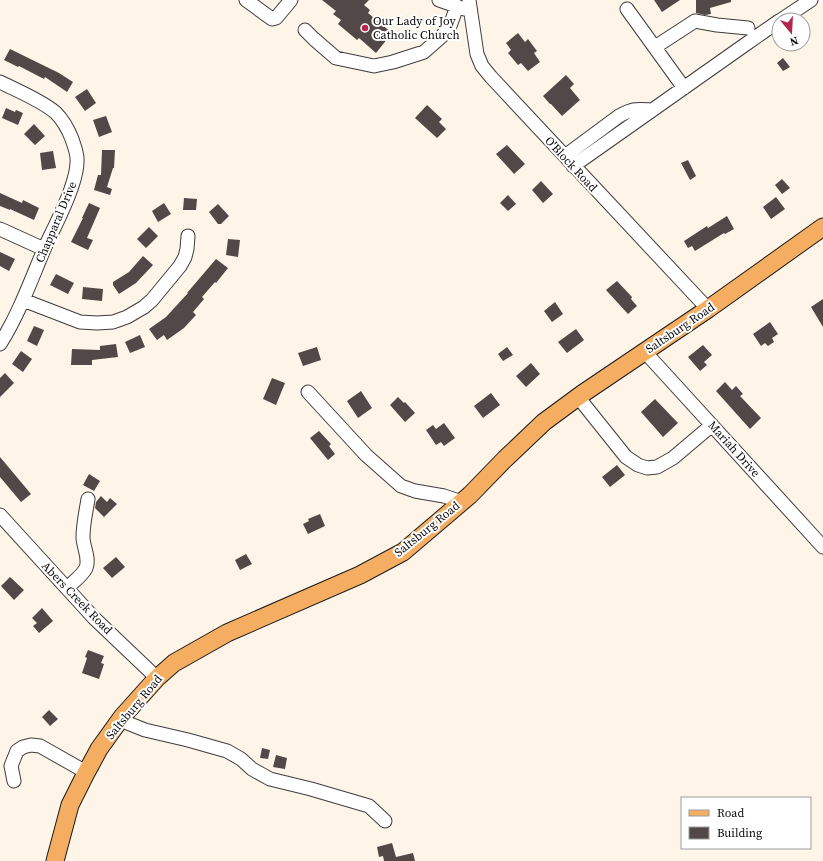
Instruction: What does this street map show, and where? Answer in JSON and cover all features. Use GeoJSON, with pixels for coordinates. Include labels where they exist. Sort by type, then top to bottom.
{"type":"FeatureCollection","features":[{"type":"Feature","properties":{"kind":"main road","name":"Saltsburg Road"},"geometry":{"type":"LineString","coordinates":[[55,861],[70,805],[86,772],[120,720],[156,678],[174,663],[227,633],[360,575],[402,552],[462,502],[544,422],[578,397],[708,309],[823,227]]}},
{"type":"Feature","properties":{"kind":"street"},"geometry":{"type":"LineString","coordinates":[[246,0],[272,19],[276,18],[291,0]]}},
{"type":"Feature","properties":{"kind":"street"},"geometry":{"type":"LineString","coordinates":[[439,0],[457,6],[469,5]]}},
{"type":"Feature","properties":{"kind":"street"},"geometry":{"type":"LineString","coordinates":[[793,12],[811,0]]}},
{"type":"Feature","properties":{"kind":"street","name":"O'Block Road"},"geometry":{"type":"LineString","coordinates":[[469,5],[477,54],[482,66],[490,77],[708,309]]}},
{"type":"Feature","properties":{"kind":"street"},"geometry":{"type":"LineString","coordinates":[[305,30],[336,58],[374,66],[393,62],[424,52],[441,37],[450,26],[457,6]]}},
{"type":"Feature","properties":{"kind":"street"},"geometry":{"type":"LineString","coordinates":[[627,9],[684,88]]}},
{"type":"Feature","properties":{"kind":"street"},"geometry":{"type":"LineString","coordinates":[[655,47],[695,21],[748,28]]}},
{"type":"Feature","properties":{"kind":"street"},"geometry":{"type":"LineString","coordinates":[[569,161],[652,110],[771,27]]}},
{"type":"Feature","properties":{"kind":"street","name":"Chapparal Drive"},"geometry":{"type":"LineString","coordinates":[[0,82],[41,103],[56,113],[63,121],[69,132],[76,150],[78,161],[76,174],[66,201],[23,300],[0,344]]}},
{"type":"Feature","properties":{"kind":"street"},"geometry":{"type":"LineString","coordinates":[[0,229],[44,249]]}},
{"type":"Feature","properties":{"kind":"street"},"geometry":{"type":"LineString","coordinates":[[23,300],[80,322],[113,322],[127,318],[152,300],[180,266],[185,257],[188,236]]}},
{"type":"Feature","properties":{"kind":"street","name":"Mariah Drive"},"geometry":{"type":"LineString","coordinates":[[645,352],[823,547]]}},
{"type":"Feature","properties":{"kind":"street"},"geometry":{"type":"LineString","coordinates":[[308,392],[366,455],[401,486],[415,491],[444,496],[462,502]]}},
{"type":"Feature","properties":{"kind":"street"},"geometry":{"type":"LineString","coordinates":[[578,397],[626,457],[638,465],[647,468],[657,467],[673,458],[712,425]]}},
{"type":"Feature","properties":{"kind":"street"},"geometry":{"type":"LineString","coordinates":[[67,588],[86,569],[87,563],[83,542],[83,524],[88,500]]}},
{"type":"Feature","properties":{"kind":"street","name":"Abers Creek Road"},"geometry":{"type":"LineString","coordinates":[[0,515],[94,618],[156,678]]}},
{"type":"Feature","properties":{"kind":"street"},"geometry":{"type":"LineString","coordinates":[[120,720],[145,730],[227,751],[241,759],[252,769],[270,779],[369,806],[384,821]]}},
{"type":"Feature","properties":{"kind":"street"},"geometry":{"type":"LineString","coordinates":[[14,781],[11,766],[17,752],[23,747],[30,745],[40,746],[86,772]]}},
{"type":"Feature","properties":{"kind":"building","name":"Our Lady of Joy Catholic Church"},"geometry":{"type":"Polygon","coordinates":[[[322,0],[369,0],[364,5],[370,10],[368,13],[392,33],[376,53],[359,38],[357,40],[338,24],[341,20],[333,14],[336,11],[322,0]]]}},
{"type":"Feature","properties":{"kind":"building"},"geometry":{"type":"Polygon","coordinates":[[[654,0],[680,0],[662,12],[654,0]]]}},
{"type":"Feature","properties":{"kind":"building"},"geometry":{"type":"Polygon","coordinates":[[[696,0],[731,0],[731,2],[710,8],[711,14],[705,15],[696,13],[696,0]]]}},
{"type":"Feature","properties":{"kind":"building"},"geometry":{"type":"Polygon","coordinates":[[[518,33],[525,42],[528,39],[537,51],[534,53],[540,62],[528,71],[521,63],[518,65],[508,53],[511,50],[506,43],[518,33]]]}},
{"type":"Feature","properties":{"kind":"building"},"geometry":{"type":"Polygon","coordinates":[[[10,49],[59,73],[73,82],[67,92],[45,77],[44,79],[4,60],[10,49]]]}},
{"type":"Feature","properties":{"kind":"building"},"geometry":{"type":"Polygon","coordinates":[[[783,58],[790,67],[783,71],[777,63],[783,58]]]}},
{"type":"Feature","properties":{"kind":"building"},"geometry":{"type":"Polygon","coordinates":[[[566,75],[574,84],[570,88],[580,100],[562,116],[543,96],[566,75]]]}},
{"type":"Feature","properties":{"kind":"building"},"geometry":{"type":"Polygon","coordinates":[[[87,89],[96,103],[85,111],[75,97],[87,89]]]}},
{"type":"Feature","properties":{"kind":"building"},"geometry":{"type":"Polygon","coordinates":[[[427,105],[442,119],[439,122],[446,129],[437,138],[415,118],[427,105]]]}},
{"type":"Feature","properties":{"kind":"building"},"geometry":{"type":"Polygon","coordinates":[[[6,108],[15,112],[16,110],[23,113],[18,125],[2,118],[6,108]]]}},
{"type":"Feature","properties":{"kind":"building"},"geometry":{"type":"Polygon","coordinates":[[[106,116],[112,132],[99,137],[93,120],[106,116]]]}},
{"type":"Feature","properties":{"kind":"building"},"geometry":{"type":"Polygon","coordinates":[[[34,124],[45,136],[35,145],[24,134],[34,124]]]}},
{"type":"Feature","properties":{"kind":"building"},"geometry":{"type":"Polygon","coordinates":[[[507,145],[525,164],[514,174],[496,154],[507,145]]]}},
{"type":"Feature","properties":{"kind":"building"},"geometry":{"type":"Polygon","coordinates":[[[102,150],[115,150],[114,168],[107,187],[112,189],[110,195],[94,190],[98,175],[101,175],[102,150]]]}},
{"type":"Feature","properties":{"kind":"building"},"geometry":{"type":"Polygon","coordinates":[[[53,151],[56,168],[42,170],[40,153],[53,151]]]}},
{"type":"Feature","properties":{"kind":"building"},"geometry":{"type":"Polygon","coordinates":[[[688,160],[696,176],[690,180],[681,163],[688,160]]]}},
{"type":"Feature","properties":{"kind":"building"},"geometry":{"type":"Polygon","coordinates":[[[782,179],[790,188],[782,194],[775,185],[782,179]]]}},
{"type":"Feature","properties":{"kind":"building"},"geometry":{"type":"Polygon","coordinates":[[[541,181],[553,194],[543,203],[532,190],[541,181]]]}},
{"type":"Feature","properties":{"kind":"building"},"geometry":{"type":"Polygon","coordinates":[[[0,193],[22,203],[23,200],[39,208],[34,220],[0,206],[0,193]]]}},
{"type":"Feature","properties":{"kind":"building"},"geometry":{"type":"Polygon","coordinates":[[[508,195],[516,204],[508,211],[500,203],[508,195]]]}},
{"type":"Feature","properties":{"kind":"building"},"geometry":{"type":"Polygon","coordinates":[[[776,197],[785,209],[771,219],[763,207],[776,197]]]}},
{"type":"Feature","properties":{"kind":"building"},"geometry":{"type":"Polygon","coordinates":[[[184,198],[197,199],[196,210],[183,210],[184,198]]]}},
{"type":"Feature","properties":{"kind":"building"},"geometry":{"type":"Polygon","coordinates":[[[89,203],[100,208],[87,238],[93,240],[88,250],[71,242],[89,203]]]}},
{"type":"Feature","properties":{"kind":"building"},"geometry":{"type":"Polygon","coordinates":[[[164,203],[171,214],[158,222],[152,211],[164,203]]]}},
{"type":"Feature","properties":{"kind":"building"},"geometry":{"type":"Polygon","coordinates":[[[218,204],[229,216],[221,224],[218,224],[209,212],[218,204]]]}},
{"type":"Feature","properties":{"kind":"building"},"geometry":{"type":"Polygon","coordinates":[[[727,216],[734,229],[725,234],[724,233],[695,251],[692,246],[688,248],[684,241],[707,226],[708,228],[727,216]]]}},
{"type":"Feature","properties":{"kind":"building"},"geometry":{"type":"Polygon","coordinates":[[[149,227],[158,236],[146,248],[137,239],[149,227]]]}},
{"type":"Feature","properties":{"kind":"building"},"geometry":{"type":"Polygon","coordinates":[[[228,239],[240,240],[238,257],[226,255],[228,239]]]}},
{"type":"Feature","properties":{"kind":"building"},"geometry":{"type":"Polygon","coordinates":[[[0,252],[15,259],[9,271],[0,266],[0,252]]]}},
{"type":"Feature","properties":{"kind":"building"},"geometry":{"type":"Polygon","coordinates":[[[143,256],[153,265],[136,283],[119,294],[113,285],[113,282],[129,272],[143,256]]]}},
{"type":"Feature","properties":{"kind":"building"},"geometry":{"type":"Polygon","coordinates":[[[216,259],[228,268],[202,297],[204,299],[193,312],[196,315],[184,328],[167,340],[164,335],[157,340],[149,329],[166,317],[216,259]]]}},
{"type":"Feature","properties":{"kind":"building"},"geometry":{"type":"Polygon","coordinates":[[[56,274],[74,283],[68,294],[50,285],[56,274]]]}},
{"type":"Feature","properties":{"kind":"building"},"geometry":{"type":"Polygon","coordinates":[[[617,281],[632,297],[631,299],[637,306],[628,314],[606,290],[617,281]]]}},
{"type":"Feature","properties":{"kind":"building"},"geometry":{"type":"Polygon","coordinates":[[[83,287],[103,289],[102,301],[82,299],[83,287]]]}},
{"type":"Feature","properties":{"kind":"building"},"geometry":{"type":"Polygon","coordinates":[[[823,299],[823,327],[811,307],[823,299]]]}},
{"type":"Feature","properties":{"kind":"building"},"geometry":{"type":"Polygon","coordinates":[[[555,302],[563,314],[552,322],[544,311],[555,302]]]}},
{"type":"Feature","properties":{"kind":"building"},"geometry":{"type":"Polygon","coordinates":[[[770,322],[778,334],[772,338],[774,342],[768,346],[765,343],[761,346],[753,334],[770,322]]]}},
{"type":"Feature","properties":{"kind":"building"},"geometry":{"type":"Polygon","coordinates":[[[34,326],[44,330],[37,346],[27,341],[34,326]]]}},
{"type":"Feature","properties":{"kind":"building"},"geometry":{"type":"Polygon","coordinates":[[[576,329],[584,340],[567,353],[558,342],[576,329]]]}},
{"type":"Feature","properties":{"kind":"building"},"geometry":{"type":"Polygon","coordinates":[[[140,335],[145,347],[130,353],[125,342],[140,335]]]}},
{"type":"Feature","properties":{"kind":"building"},"geometry":{"type":"Polygon","coordinates":[[[116,344],[118,357],[92,360],[92,365],[71,365],[72,349],[100,350],[100,346],[116,344]]]}},
{"type":"Feature","properties":{"kind":"building"},"geometry":{"type":"Polygon","coordinates":[[[703,345],[712,355],[704,362],[707,365],[700,371],[688,357],[703,345]]]}},
{"type":"Feature","properties":{"kind":"building"},"geometry":{"type":"Polygon","coordinates":[[[317,347],[321,360],[303,366],[298,353],[317,347]]]}},
{"type":"Feature","properties":{"kind":"building"},"geometry":{"type":"Polygon","coordinates":[[[507,347],[513,355],[503,361],[498,354],[507,347]]]}},
{"type":"Feature","properties":{"kind":"building"},"geometry":{"type":"Polygon","coordinates":[[[21,351],[32,359],[23,372],[12,364],[21,351]]]}},
{"type":"Feature","properties":{"kind":"building"},"geometry":{"type":"Polygon","coordinates":[[[531,363],[540,374],[526,387],[516,376],[531,363]]]}},
{"type":"Feature","properties":{"kind":"building"},"geometry":{"type":"Polygon","coordinates":[[[5,373],[14,383],[0,397],[0,378],[5,373]]]}},
{"type":"Feature","properties":{"kind":"building"},"geometry":{"type":"Polygon","coordinates":[[[272,378],[285,383],[276,405],[263,399],[272,378]]]}},
{"type":"Feature","properties":{"kind":"building"},"geometry":{"type":"Polygon","coordinates":[[[725,382],[732,390],[736,386],[743,394],[740,396],[761,418],[750,429],[716,391],[725,382]]]}},
{"type":"Feature","properties":{"kind":"building"},"geometry":{"type":"Polygon","coordinates":[[[361,391],[372,408],[358,418],[347,401],[361,391]]]}},
{"type":"Feature","properties":{"kind":"building"},"geometry":{"type":"Polygon","coordinates":[[[491,393],[500,405],[483,418],[474,406],[491,393]]]}},
{"type":"Feature","properties":{"kind":"building"},"geometry":{"type":"Polygon","coordinates":[[[398,397],[415,413],[405,422],[390,405],[398,397]]]}},
{"type":"Feature","properties":{"kind":"building"},"geometry":{"type":"Polygon","coordinates":[[[655,399],[678,423],[663,437],[641,412],[655,399]]]}},
{"type":"Feature","properties":{"kind":"building"},"geometry":{"type":"Polygon","coordinates":[[[444,423],[455,438],[444,446],[441,442],[436,445],[426,430],[433,425],[436,429],[444,423]]]}},
{"type":"Feature","properties":{"kind":"building"},"geometry":{"type":"Polygon","coordinates":[[[319,431],[331,444],[329,446],[335,454],[328,460],[310,438],[319,431]]]}},
{"type":"Feature","properties":{"kind":"building"},"geometry":{"type":"Polygon","coordinates":[[[0,457],[31,494],[21,502],[0,477],[0,457]]]}},
{"type":"Feature","properties":{"kind":"building"},"geometry":{"type":"Polygon","coordinates":[[[617,465],[625,475],[610,487],[602,477],[617,465]]]}},
{"type":"Feature","properties":{"kind":"building"},"geometry":{"type":"Polygon","coordinates":[[[89,474],[100,481],[94,491],[83,485],[89,474]]]}},
{"type":"Feature","properties":{"kind":"building"},"geometry":{"type":"Polygon","coordinates":[[[101,496],[107,502],[110,498],[117,504],[104,517],[95,508],[96,502],[101,496]]]}},
{"type":"Feature","properties":{"kind":"building"},"geometry":{"type":"Polygon","coordinates":[[[320,514],[325,526],[308,534],[303,524],[309,521],[308,519],[320,514]]]}},
{"type":"Feature","properties":{"kind":"building"},"geometry":{"type":"Polygon","coordinates":[[[246,554],[252,564],[240,570],[235,560],[246,554]]]}},
{"type":"Feature","properties":{"kind":"building"},"geometry":{"type":"Polygon","coordinates":[[[116,557],[125,567],[112,578],[103,568],[116,557]]]}},
{"type":"Feature","properties":{"kind":"building"},"geometry":{"type":"Polygon","coordinates":[[[10,577],[24,590],[14,600],[1,586],[10,577]]]}},
{"type":"Feature","properties":{"kind":"building"},"geometry":{"type":"Polygon","coordinates":[[[42,608],[53,621],[39,633],[33,626],[37,623],[32,618],[42,608]]]}},
{"type":"Feature","properties":{"kind":"building"},"geometry":{"type":"Polygon","coordinates":[[[88,650],[104,656],[101,663],[104,664],[99,679],[82,673],[88,650]]]}},
{"type":"Feature","properties":{"kind":"building"},"geometry":{"type":"Polygon","coordinates":[[[49,710],[58,719],[50,726],[42,717],[49,710]]]}},
{"type":"Feature","properties":{"kind":"building"},"geometry":{"type":"Polygon","coordinates":[[[262,748],[270,750],[268,759],[260,758],[262,748]]]}},
{"type":"Feature","properties":{"kind":"building"},"geometry":{"type":"Polygon","coordinates":[[[276,755],[287,758],[285,769],[273,767],[276,755]]]}},
{"type":"Feature","properties":{"kind":"building"},"geometry":{"type":"Polygon","coordinates":[[[392,843],[396,857],[413,853],[415,861],[384,861],[383,856],[379,857],[377,847],[392,843]]]}},
{"type":"Feature","properties":{"kind":"place","name":"Our Lady of Joy Catholic Church"},"geometry":{"type":"Point","coordinates":[365,28]}}]}
